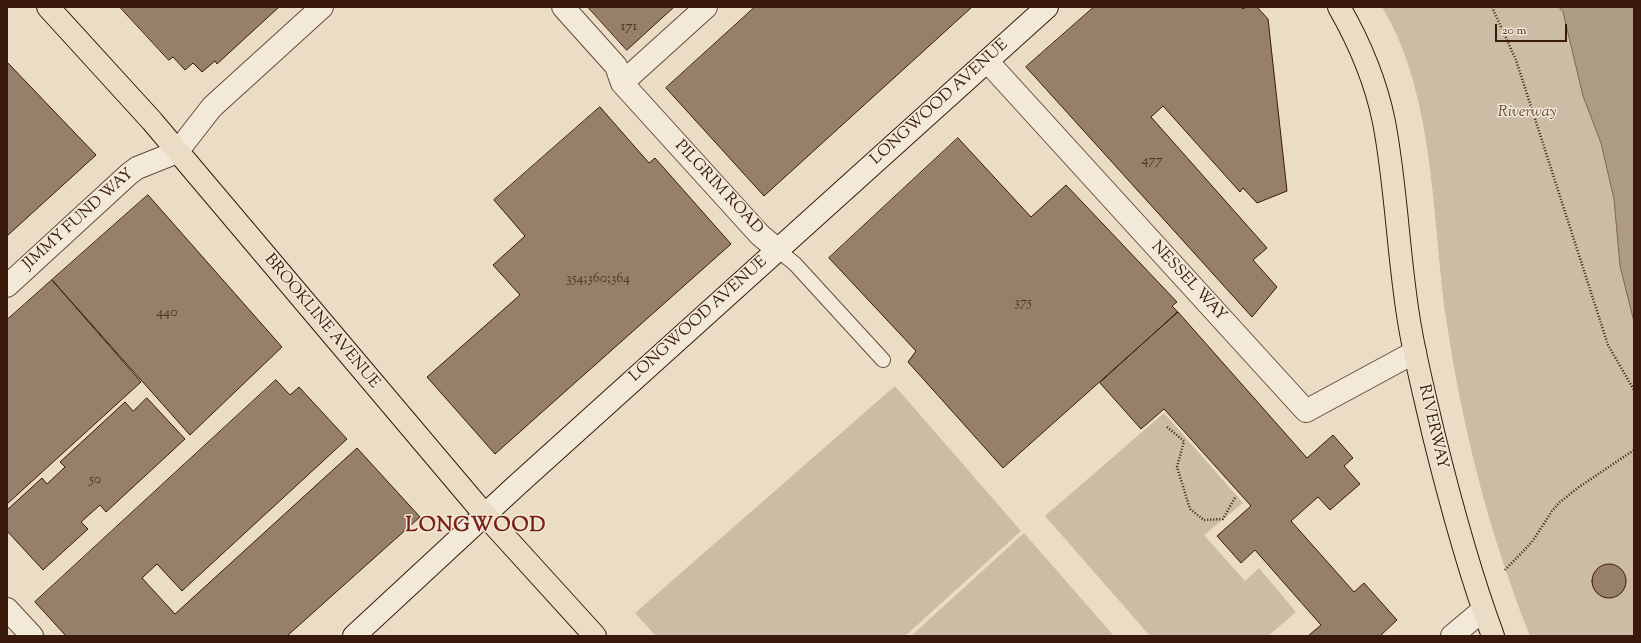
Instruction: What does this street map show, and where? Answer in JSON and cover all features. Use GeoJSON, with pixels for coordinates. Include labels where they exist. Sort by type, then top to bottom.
{"type":"FeatureCollection","features":[{"type":"Feature","properties":{"kind":"highway","name":"BROOKLINE AVENUE"},"geometry":{"type":"LineString","coordinates":[[48,7],[152,121],[485,515],[595,636]]}},
{"type":"Feature","properties":{"kind":"highway","name":"RIVERWAY"},"geometry":{"type":"LineString","coordinates":[[1339,7],[1366,63],[1382,116],[1392,174],[1406,301],[1415,352],[1450,501],[1483,610],[1493,636]]}},
{"type":"Feature","properties":{"kind":"street"},"geometry":{"type":"LineString","coordinates":[[177,152],[212,107],[322,7]]}},
{"type":"Feature","properties":{"kind":"street","name":"PILGRIM ROAD"},"geometry":{"type":"LineString","coordinates":[[563,7],[616,66],[622,83],[760,235],[778,250]]}},
{"type":"Feature","properties":{"kind":"street"},"geometry":{"type":"LineString","coordinates":[[622,83],[706,7]]}},
{"type":"Feature","properties":{"kind":"street","name":"LONGWOOD AVENUE"},"geometry":{"type":"LineString","coordinates":[[354,636],[485,515],[987,62],[1040,9]]}},
{"type":"Feature","properties":{"kind":"street","name":"NESSEL WAY"},"geometry":{"type":"LineString","coordinates":[[987,62],[1306,411],[1415,352]]}},
{"type":"Feature","properties":{"kind":"street","name":"JIMMY FUND WAY"},"geometry":{"type":"LineString","coordinates":[[7,286],[129,174],[138,168],[177,152]]}},
{"type":"Feature","properties":{"kind":"street"},"geometry":{"type":"LineString","coordinates":[[7,609],[32,636]]}},
{"type":"Feature","properties":{"kind":"street"},"geometry":{"type":"LineString","coordinates":[[1452,636],[1483,610]]}},
{"type":"Feature","properties":{"kind":"lane","name":"PILGRIM ROAD"},"geometry":{"type":"LineString","coordinates":[[778,250],[795,264],[883,360]]}},
{"type":"Feature","properties":{"kind":"path"},"geometry":{"type":"LineString","coordinates":[[1492,7],[1516,60],[1608,345],[1634,390]]}},
{"type":"Feature","properties":{"kind":"path"},"geometry":{"type":"LineString","coordinates":[[1167,426],[1184,441],[1177,467],[1190,509],[1204,520],[1223,519],[1236,496]]}},
{"type":"Feature","properties":{"kind":"path"},"geometry":{"type":"LineString","coordinates":[[1505,570],[1532,542],[1552,511],[1560,502],[1634,450]]}},
{"type":"Feature","properties":{"kind":"green space","name":"Riverway"},"geometry":{"type":"Polygon","coordinates":[[[1382,7],[1634,7],[1634,636],[1530,636],[1502,559],[1469,440],[1460,399],[1446,318],[1434,199],[1422,118],[1412,79],[1399,41],[1382,7]]]}},
{"type":"Feature","properties":{"kind":"green space"},"geometry":{"type":"Polygon","coordinates":[[[895,386],[1021,531],[905,636],[656,636],[635,613],[895,386]]]}},
{"type":"Feature","properties":{"kind":"green space"},"geometry":{"type":"Polygon","coordinates":[[[1164,413],[1243,503],[1204,535],[1245,581],[1259,568],[1296,612],[1268,636],[1150,636],[1045,516],[1164,413]]]}},
{"type":"Feature","properties":{"kind":"green space"},"geometry":{"type":"Polygon","coordinates":[[[1024,533],[1114,636],[911,636],[1024,533]]]}},
{"type":"Feature","properties":{"kind":"shaded area"},"geometry":{"type":"Polygon","coordinates":[[[1559,7],[1634,7],[1634,322],[1620,266],[1614,199],[1601,143],[1583,96],[1563,12],[1559,7]]]}},
{"type":"Feature","properties":{"kind":"building"},"geometry":{"type":"Polygon","coordinates":[[[120,7],[279,7],[217,64],[215,61],[202,72],[193,63],[185,70],[173,57],[169,60],[120,7]]]}},
{"type":"Feature","properties":{"kind":"building"},"geometry":{"type":"Polygon","coordinates":[[[588,7],[674,7],[627,50],[588,7]]]}},
{"type":"Feature","properties":{"kind":"building"},"geometry":{"type":"Polygon","coordinates":[[[755,7],[972,7],[764,196],[666,88],[755,7]]]}},
{"type":"Feature","properties":{"kind":"building"},"geometry":{"type":"Polygon","coordinates":[[[1094,7],[1241,7],[1243,9],[1246,7],[1257,7],[1268,19],[1287,191],[1257,203],[1243,188],[1240,192],[1163,106],[1151,117],[1267,248],[1253,260],[1277,287],[1252,317],[1026,67],[1094,7]]]}},
{"type":"Feature","properties":{"kind":"building"},"geometry":{"type":"Polygon","coordinates":[[[7,62],[96,155],[7,236],[7,62]]]}},
{"type":"Feature","properties":{"kind":"building"},"geometry":{"type":"Polygon","coordinates":[[[600,107],[649,163],[655,158],[731,244],[495,454],[427,377],[520,295],[493,265],[525,236],[494,200],[600,107]]]}},
{"type":"Feature","properties":{"kind":"building"},"geometry":{"type":"Polygon","coordinates":[[[958,138],[1031,217],[1066,185],[1177,302],[1172,306],[1178,312],[1003,468],[908,362],[916,351],[829,258],[958,138]]]}},
{"type":"Feature","properties":{"kind":"building"},"geometry":{"type":"Polygon","coordinates":[[[148,195],[282,347],[190,435],[52,280],[148,195]]]}},
{"type":"Feature","properties":{"kind":"building"},"geometry":{"type":"Polygon","coordinates":[[[52,280],[141,382],[7,504],[7,320],[52,280]]]}},
{"type":"Feature","properties":{"kind":"building"},"geometry":{"type":"Polygon","coordinates":[[[1178,312],[1307,458],[1333,435],[1353,458],[1344,466],[1360,484],[1330,510],[1318,497],[1291,521],[1354,592],[1364,583],[1397,620],[1380,636],[1308,636],[1321,625],[1255,550],[1241,563],[1217,536],[1251,506],[1164,409],[1141,429],[1100,383],[1178,312]]]}},
{"type":"Feature","properties":{"kind":"building"},"geometry":{"type":"Polygon","coordinates":[[[276,380],[290,395],[299,387],[347,439],[182,591],[157,564],[142,578],[175,614],[357,448],[420,517],[287,636],[66,636],[35,602],[276,380]]]}},
{"type":"Feature","properties":{"kind":"building"},"geometry":{"type":"Polygon","coordinates":[[[147,398],[185,439],[106,512],[100,505],[81,522],[88,529],[43,570],[7,531],[7,510],[42,478],[47,484],[65,467],[60,462],[125,402],[133,411],[147,398]]]}},
{"type":"Feature","properties":{"kind":"building"},"geometry":{"type":"Polygon","coordinates":[[[1606,564],[1612,564],[1616,565],[1623,571],[1626,581],[1625,588],[1619,595],[1612,598],[1606,598],[1602,597],[1595,591],[1592,584],[1592,578],[1593,574],[1599,567],[1606,564]]]}},
{"type":"Feature","properties":{"kind":"district","name":"LONGWOOD"},"geometry":{"type":"Point","coordinates":[476,528]}}]}
